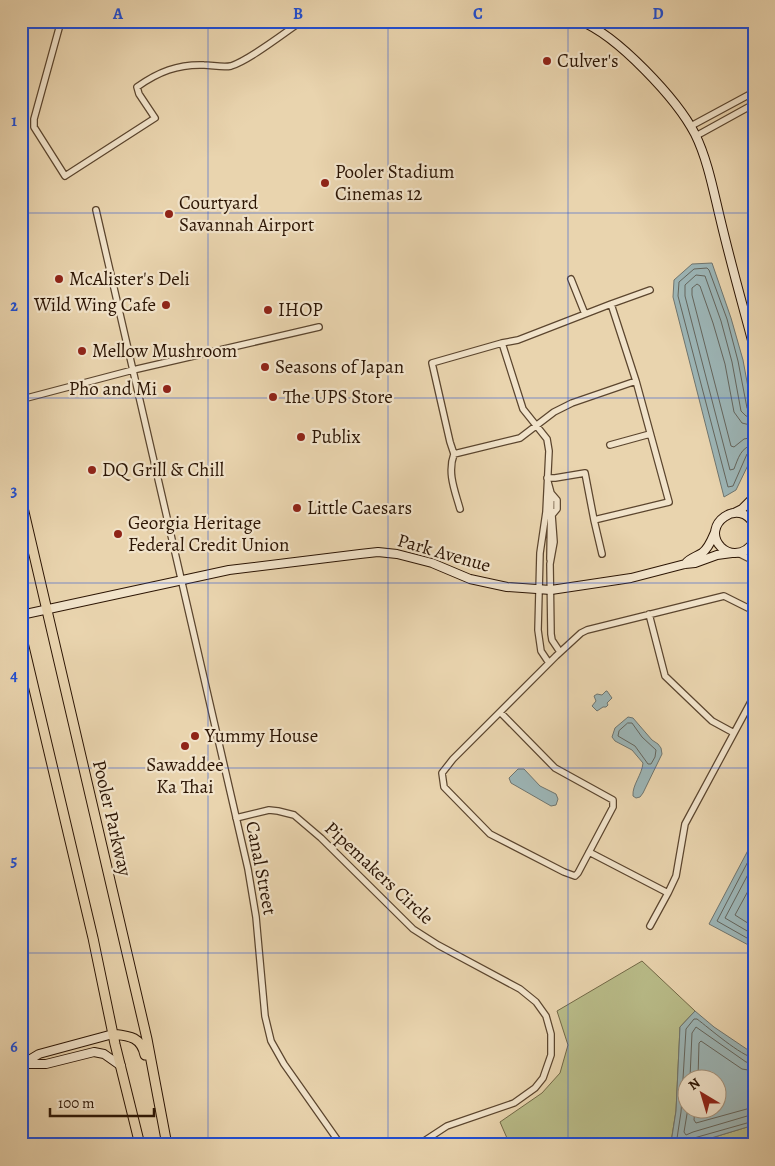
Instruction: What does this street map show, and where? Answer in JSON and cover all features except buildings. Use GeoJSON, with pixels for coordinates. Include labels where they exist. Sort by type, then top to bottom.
{"type":"FeatureCollection","features":[{"type":"Feature","properties":{"kind":"main road","name":"Pooler Parkway"},"geometry":{"type":"LineString","coordinates":[[21,499],[147,1039],[167,1142]]}},
{"type":"Feature","properties":{"kind":"main road"},"geometry":{"type":"LineString","coordinates":[[21,634],[140,1145]]}},
{"type":"Feature","properties":{"kind":"main road"},"geometry":{"type":"LineString","coordinates":[[113,1034],[128,1035],[143,1046],[160,1131],[167,1142]]}},
{"type":"Feature","properties":{"kind":"street"},"geometry":{"type":"LineString","coordinates":[[61,21],[34,119],[34,127],[65,176],[155,118],[139,94],[137,88],[143,83],[169,68],[186,65],[230,66],[245,60],[302,21]]}},
{"type":"Feature","properties":{"kind":"street"},"geometry":{"type":"LineString","coordinates":[[580,21],[611,39],[634,58],[676,105],[696,136],[714,195],[754,348]]}},
{"type":"Feature","properties":{"kind":"street"},"geometry":{"type":"LineString","coordinates":[[690,126],[754,92]]}},
{"type":"Feature","properties":{"kind":"street"},"geometry":{"type":"LineString","coordinates":[[696,136],[754,104]]}},
{"type":"Feature","properties":{"kind":"street","name":"Canal Street"},"geometry":{"type":"LineString","coordinates":[[96,210],[248,869],[256,917],[265,1016],[271,1040],[284,1064],[342,1145]]}},
{"type":"Feature","properties":{"kind":"street"},"geometry":{"type":"LineString","coordinates":[[571,279],[585,314]]}},
{"type":"Feature","properties":{"kind":"street"},"geometry":{"type":"LineString","coordinates":[[460,509],[452,478],[451,464],[454,454],[432,363],[518,340],[650,290]]}},
{"type":"Feature","properties":{"kind":"street"},"geometry":{"type":"LineString","coordinates":[[594,520],[669,502],[636,381],[612,304]]}},
{"type":"Feature","properties":{"kind":"street"},"geometry":{"type":"LineString","coordinates":[[22,399],[133,370],[319,328]]}},
{"type":"Feature","properties":{"kind":"street"},"geometry":{"type":"LineString","coordinates":[[502,343],[523,409],[547,439],[549,450],[546,512],[540,553],[539,590],[539,642],[541,651],[549,663]]}},
{"type":"Feature","properties":{"kind":"street"},"geometry":{"type":"LineString","coordinates":[[454,454],[520,438],[554,412],[572,403],[636,381]]}},
{"type":"Feature","properties":{"kind":"street"},"geometry":{"type":"LineString","coordinates":[[610,445],[650,434]]}},
{"type":"Feature","properties":{"kind":"street"},"geometry":{"type":"LineString","coordinates":[[547,479],[585,473],[602,554]]}},
{"type":"Feature","properties":{"kind":"street"},"geometry":{"type":"LineString","coordinates":[[547,479],[551,493],[557,500],[557,510],[552,516],[554,542],[550,564],[550,634],[560,652]]}},
{"type":"Feature","properties":{"kind":"street","name":"Park Avenue"},"geometry":{"type":"LineString","coordinates":[[685,564],[690,558],[703,553],[711,543],[718,522],[724,517],[742,509],[754,497]]}},
{"type":"Feature","properties":{"kind":"street"},"geometry":{"type":"LineString","coordinates":[[734,513],[746,516],[754,523]]}},
{"type":"Feature","properties":{"kind":"street"},"geometry":{"type":"LineString","coordinates":[[754,517],[754,523]]}},
{"type":"Feature","properties":{"kind":"street"},"geometry":{"type":"LineString","coordinates":[[716,530],[716,538],[719,545],[725,550],[754,561]]}},
{"type":"Feature","properties":{"kind":"street"},"geometry":{"type":"LineString","coordinates":[[735,553],[748,549],[754,541]]}},
{"type":"Feature","properties":{"kind":"street","name":"Park Avenue"},"geometry":{"type":"LineString","coordinates":[[21,615],[229,570],[378,552],[397,554],[432,563],[470,579],[507,587],[539,590],[551,590],[631,578],[695,563],[717,555],[735,553]]}},
{"type":"Feature","properties":{"kind":"street"},"geometry":{"type":"LineString","coordinates":[[500,712],[555,768],[613,800],[613,807],[575,876],[490,834],[444,788],[441,778],[445,768],[500,712],[560,652],[581,633],[724,596],[754,611]]}},
{"type":"Feature","properties":{"kind":"street"},"geometry":{"type":"LineString","coordinates":[[649,614],[665,676],[712,721],[734,733]]}},
{"type":"Feature","properties":{"kind":"street"},"geometry":{"type":"LineString","coordinates":[[650,926],[676,876],[685,824],[754,696]]}},
{"type":"Feature","properties":{"kind":"street","name":"Pipemakers Circle"},"geometry":{"type":"LineString","coordinates":[[236,818],[269,810],[278,810],[294,815],[314,832],[413,930],[520,989],[536,1002],[546,1016],[551,1034],[551,1055],[543,1078],[535,1088],[514,1102],[447,1126],[418,1145]]}},
{"type":"Feature","properties":{"kind":"street"},"geometry":{"type":"LineString","coordinates":[[589,852],[668,893]]}},
{"type":"Feature","properties":{"kind":"street"},"geometry":{"type":"LineString","coordinates":[[22,1064],[40,1054],[113,1034]]}},
{"type":"Feature","properties":{"kind":"street"},"geometry":{"type":"LineString","coordinates":[[22,1064],[46,1064],[94,1052],[104,1054],[121,1066]]}},
{"type":"Feature","properties":{"kind":"green space"},"geometry":{"type":"Polygon","coordinates":[[[642,961],[695,1011],[680,1027],[676,1111],[672,1145],[510,1145],[500,1122],[542,1093],[560,1073],[568,1045],[557,1011],[642,961]]]}},
{"type":"Feature","properties":{"kind":"green space"},"geometry":{"type":"Polygon","coordinates":[[[754,1125],[754,1145],[688,1145],[754,1125]]]}},
{"type":"Feature","properties":{"kind":"water"},"geometry":{"type":"Polygon","coordinates":[[[712,263],[743,360],[754,420],[754,443],[751,459],[736,490],[724,497],[673,297],[674,280],[692,264],[712,263]]]}},
{"type":"Feature","properties":{"kind":"water"},"geometry":{"type":"Polygon","coordinates":[[[606,691],[612,698],[606,707],[597,711],[592,706],[596,701],[594,696],[597,694],[602,695],[606,691]]]}},
{"type":"Feature","properties":{"kind":"water"},"geometry":{"type":"Polygon","coordinates":[[[628,717],[633,718],[652,740],[658,744],[662,754],[643,793],[640,797],[636,798],[633,796],[633,792],[643,763],[632,750],[615,741],[612,737],[615,728],[628,717]]]}},
{"type":"Feature","properties":{"kind":"water"},"geometry":{"type":"Polygon","coordinates":[[[518,769],[524,769],[540,786],[556,794],[558,799],[556,805],[551,806],[511,783],[509,778],[518,769]]]}},
{"type":"Feature","properties":{"kind":"water"},"geometry":{"type":"Polygon","coordinates":[[[754,839],[754,948],[709,924],[754,839]]]}},
{"type":"Feature","properties":{"kind":"water"},"geometry":{"type":"Polygon","coordinates":[[[695,1011],[714,1027],[754,1054],[754,1125],[688,1145],[672,1145],[678,1069],[678,1118],[728,1118],[728,1068],[678,1068],[680,1027],[695,1011]]]}},
{"type":"Feature","properties":{"kind":"place","name":"Culver's"},"geometry":{"type":"Point","coordinates":[547,61]}},
{"type":"Feature","properties":{"kind":"place","name":"Pooler Stadium Cinemas 12"},"geometry":{"type":"Point","coordinates":[325,183]}},
{"type":"Feature","properties":{"kind":"place","name":"Courtyard Savannah Airport"},"geometry":{"type":"Point","coordinates":[169,214]}},
{"type":"Feature","properties":{"kind":"place","name":"McAlister's Deli"},"geometry":{"type":"Point","coordinates":[59,279]}},
{"type":"Feature","properties":{"kind":"place","name":"Wild Wing Cafe"},"geometry":{"type":"Point","coordinates":[166,305]}},
{"type":"Feature","properties":{"kind":"place","name":"IHOP"},"geometry":{"type":"Point","coordinates":[268,310]}},
{"type":"Feature","properties":{"kind":"place","name":"Mellow Mushroom"},"geometry":{"type":"Point","coordinates":[82,351]}},
{"type":"Feature","properties":{"kind":"place","name":"Seasons of Japan"},"geometry":{"type":"Point","coordinates":[265,367]}},
{"type":"Feature","properties":{"kind":"place","name":"Pho and Mi"},"geometry":{"type":"Point","coordinates":[167,389]}},
{"type":"Feature","properties":{"kind":"place","name":"The UPS Store"},"geometry":{"type":"Point","coordinates":[273,397]}},
{"type":"Feature","properties":{"kind":"place","name":"Publix"},"geometry":{"type":"Point","coordinates":[301,437]}},
{"type":"Feature","properties":{"kind":"place","name":"DQ Grill & Chill"},"geometry":{"type":"Point","coordinates":[92,470]}},
{"type":"Feature","properties":{"kind":"place","name":"Little Caesars"},"geometry":{"type":"Point","coordinates":[297,508]}},
{"type":"Feature","properties":{"kind":"place","name":"Georgia Heritage Federal Credit Union"},"geometry":{"type":"Point","coordinates":[118,534]}},
{"type":"Feature","properties":{"kind":"place","name":"Yummy House"},"geometry":{"type":"Point","coordinates":[195,736]}},
{"type":"Feature","properties":{"kind":"place","name":"Sawaddee Ka Thai"},"geometry":{"type":"Point","coordinates":[185,746]}}]}
